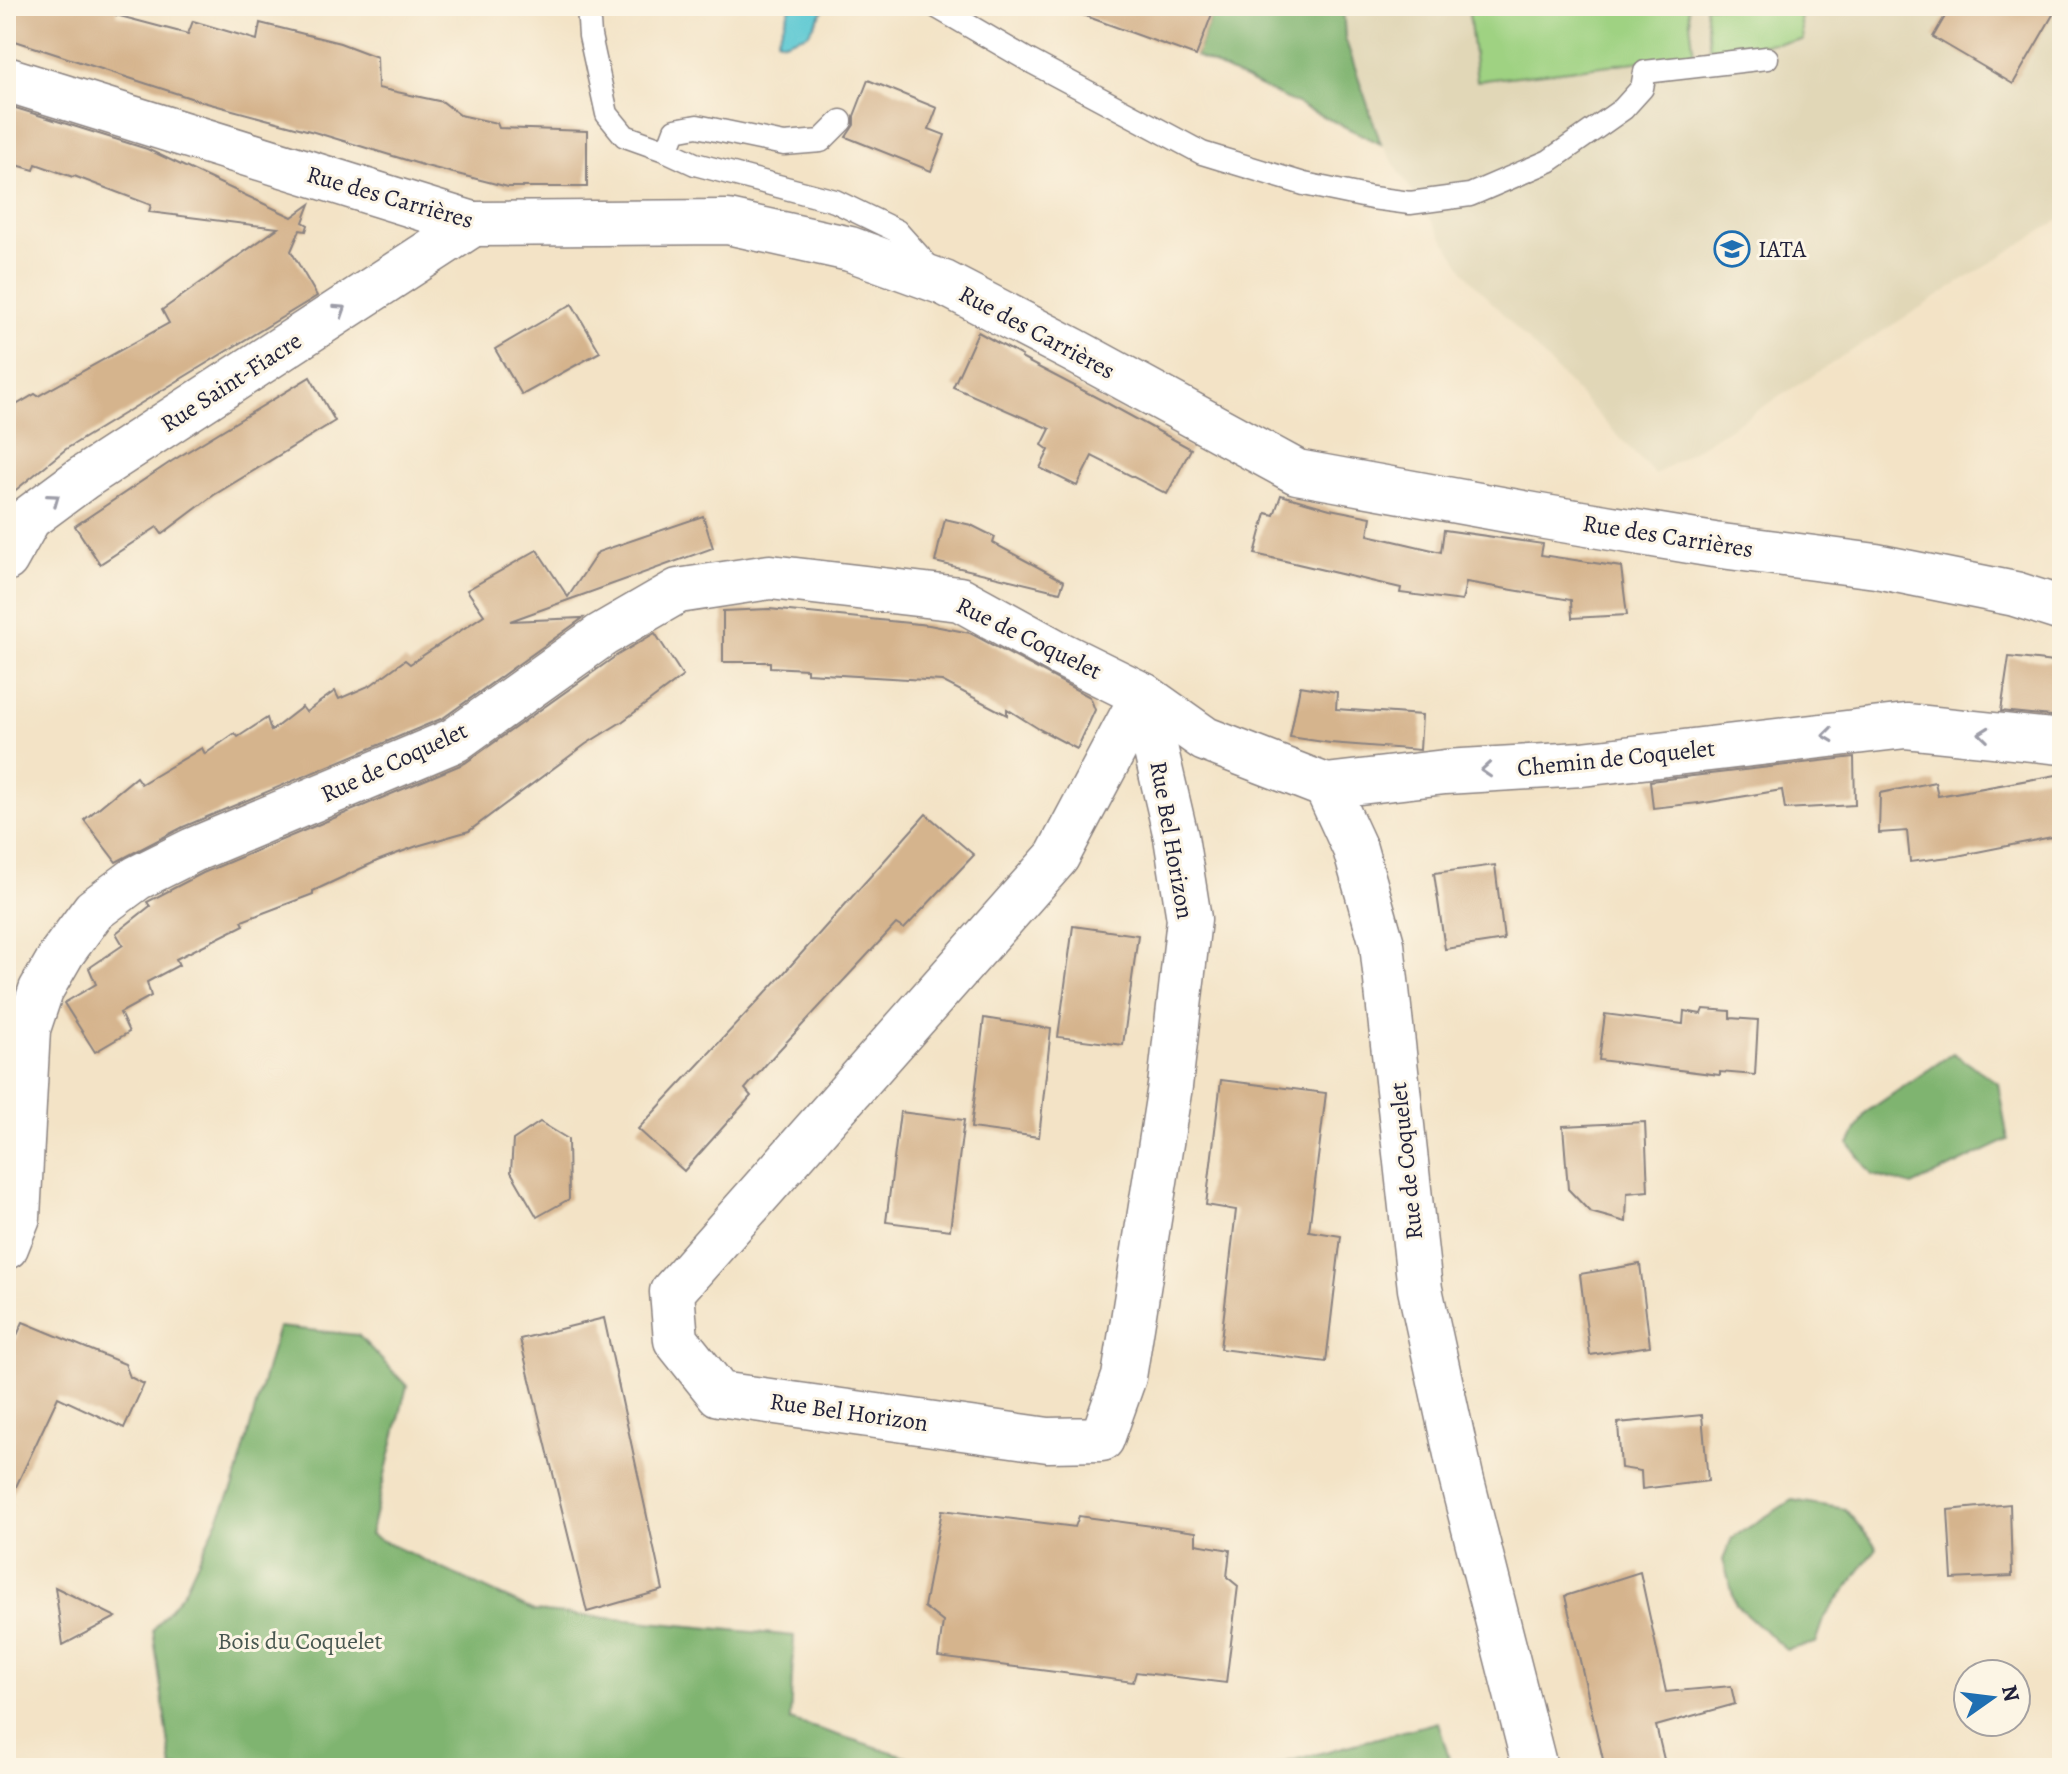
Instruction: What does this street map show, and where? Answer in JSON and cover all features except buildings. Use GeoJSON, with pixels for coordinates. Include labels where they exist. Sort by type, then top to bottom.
{"type":"FeatureCollection","features":[{"type":"Feature","properties":{"kind":"street","name":"Rue des Carrières"},"geometry":{"type":"LineString","coordinates":[[6,79],[473,224],[728,222],[850,249],[944,283],[1297,472],[1545,517],[1876,566],[2015,594],[2062,609]]}},
{"type":"Feature","properties":{"kind":"street","name":"Rue Saint-Fiacre"},"geometry":{"type":"LineString","coordinates":[[6,559],[29,518],[83,478],[473,224]]}},
{"type":"Feature","properties":{"kind":"street","name":"Rue de Coquelet"},"geometry":{"type":"LineString","coordinates":[[6,1247],[18,1217],[28,1029],[41,990],[63,952],[94,910],[137,878],[193,850],[455,740],[602,635],[678,591],[770,577],[960,599],[1143,695],[1205,739],[1326,786],[1355,849],[1382,944],[1420,1289],[1461,1477],[1535,1768]]}},
{"type":"Feature","properties":{"kind":"street","name":"Rue Bel Horizon"},"geometry":{"type":"LineString","coordinates":[[1143,695],[1176,837],[1189,919],[1170,1086],[1124,1377],[1102,1439],[1048,1440],[719,1394],[676,1340],[672,1292],[1057,857],[1143,695]]}},
{"type":"Feature","properties":{"kind":"street","name":"Chemin de Coquelet"},"geometry":{"type":"LineString","coordinates":[[1326,786],[1445,772],[1582,764],[1906,726],[2062,742]]}},
{"type":"Feature","properties":{"kind":"lane"},"geometry":{"type":"LineString","coordinates":[[588,6],[590,36],[607,114],[625,136],[695,164],[835,201],[897,231],[944,283]]}},
{"type":"Feature","properties":{"kind":"lane"},"geometry":{"type":"LineString","coordinates":[[935,6],[1028,60],[1202,153],[1304,184],[1410,203],[1470,195],[1549,161],[1623,109],[1642,88],[1645,72],[1767,58]]}},
{"type":"Feature","properties":{"kind":"lane"},"geometry":{"type":"LineString","coordinates":[[667,151],[675,130],[697,126],[784,144],[821,141],[841,121]]}},
{"type":"Feature","properties":{"kind":"shaded area","name":"IATA"},"geometry":{"type":"Polygon","coordinates":[[[1343,6],[2062,6],[2062,218],[1655,475],[1470,279],[1381,144],[1345,38],[1343,6]]]}},
{"type":"Feature","properties":{"kind":"green space"},"geometry":{"type":"Polygon","coordinates":[[[1215,6],[1343,6],[1345,38],[1381,144],[1196,56],[1215,6]]]}},
{"type":"Feature","properties":{"kind":"green space"},"geometry":{"type":"Polygon","coordinates":[[[1468,6],[1688,6],[1694,55],[1477,81],[1468,6]]]}},
{"type":"Feature","properties":{"kind":"green space"},"geometry":{"type":"Polygon","coordinates":[[[1705,6],[1799,6],[1803,40],[1710,50],[1705,6]]]}},
{"type":"Feature","properties":{"kind":"green space"},"geometry":{"type":"Polygon","coordinates":[[[1953,1053],[1998,1083],[2008,1140],[1912,1186],[1872,1175],[1849,1144],[1865,1113],[1953,1053]]]}},
{"type":"Feature","properties":{"kind":"green space","name":"Bois du Coquelet"},"geometry":{"type":"Polygon","coordinates":[[[278,1327],[358,1335],[407,1386],[370,1535],[534,1611],[794,1636],[790,1720],[943,1768],[172,1768],[153,1630],[184,1591],[234,1485],[278,1327]]]}},
{"type":"Feature","properties":{"kind":"green space"},"geometry":{"type":"Polygon","coordinates":[[[1792,1500],[1845,1509],[1877,1548],[1825,1617],[1816,1643],[1786,1650],[1736,1605],[1723,1560],[1732,1538],[1792,1500]]]}},
{"type":"Feature","properties":{"kind":"green space"},"geometry":{"type":"Polygon","coordinates":[[[1438,1722],[1452,1768],[1264,1768],[1438,1722]]]}},
{"type":"Feature","properties":{"kind":"water"},"geometry":{"type":"Polygon","coordinates":[[[791,6],[824,6],[808,34],[784,42],[777,40],[791,6]]]}},
{"type":"Feature","properties":{"kind":"place","name":"IATA"},"geometry":{"type":"Point","coordinates":[1732,249]}}]}
